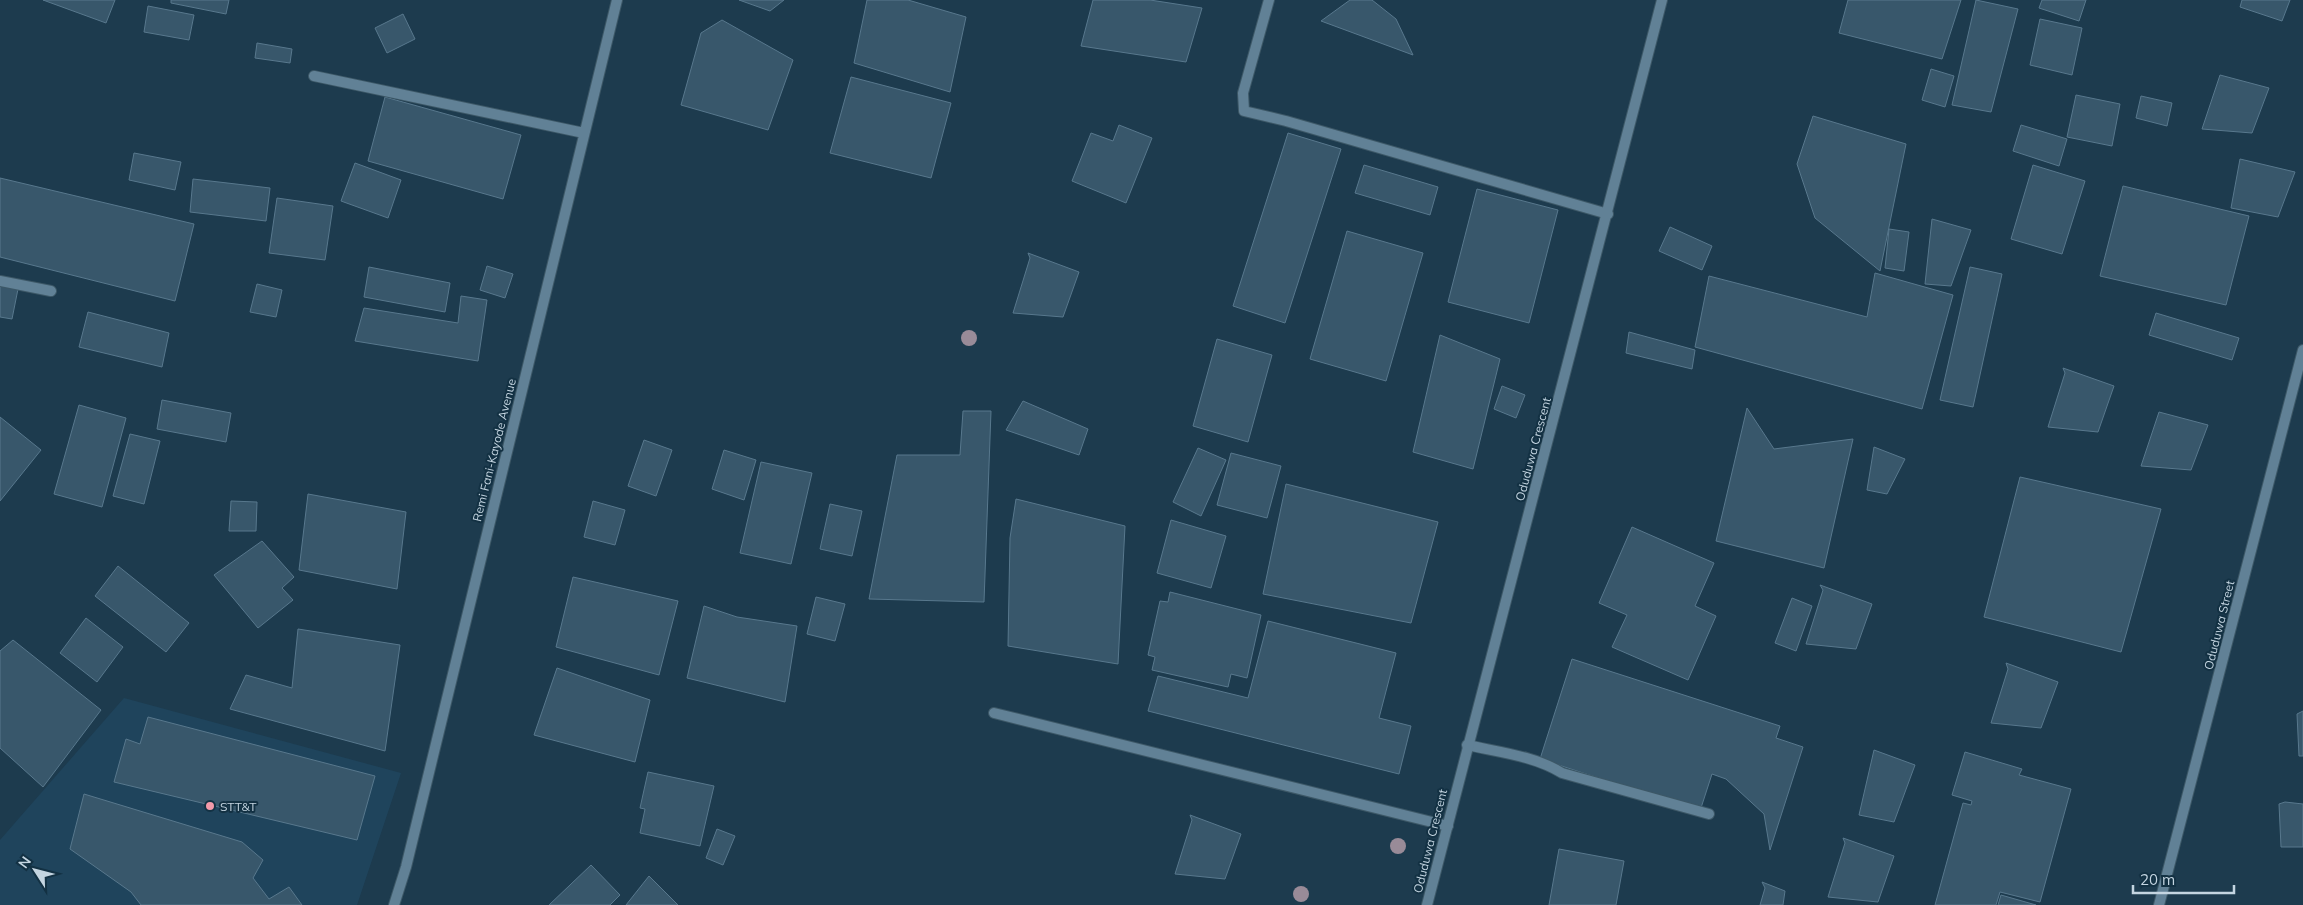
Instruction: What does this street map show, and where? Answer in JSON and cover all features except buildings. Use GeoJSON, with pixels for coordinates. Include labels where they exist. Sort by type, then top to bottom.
{"type":"FeatureCollection","features":[{"type":"Feature","properties":{"kind":"street","name":"Remi Fani-Kayode Avenue"},"geometry":{"type":"LineString","coordinates":[[394,905],[406,867],[616,0]]}},
{"type":"Feature","properties":{"kind":"street"},"geometry":{"type":"LineString","coordinates":[[1269,0],[1243,93],[1244,111],[1286,121],[1608,214]]}},
{"type":"Feature","properties":{"kind":"street","name":"Oduduwa Crescent"},"geometry":{"type":"LineString","coordinates":[[1427,905],[1467,745],[1608,214],[1662,0]]}},
{"type":"Feature","properties":{"kind":"street"},"geometry":{"type":"LineString","coordinates":[[314,76],[584,133]]}},
{"type":"Feature","properties":{"kind":"street"},"geometry":{"type":"LineString","coordinates":[[0,282],[51,291]]}},
{"type":"Feature","properties":{"kind":"street","name":"Oduduwa Street"},"geometry":{"type":"LineString","coordinates":[[2158,905],[2303,350]]}},
{"type":"Feature","properties":{"kind":"street"},"geometry":{"type":"LineString","coordinates":[[994,713],[1448,826]]}},
{"type":"Feature","properties":{"kind":"street"},"geometry":{"type":"LineString","coordinates":[[1467,745],[1531,760],[1551,766],[1562,774],[1709,814]]}},
{"type":"Feature","properties":{"kind":"shaded area","name":"STT&T"},"geometry":{"type":"Polygon","coordinates":[[[124,698],[401,773],[357,905],[0,905],[0,840],[124,698]]]}},
{"type":"Feature","properties":{"kind":"place","name":"STT&T"},"geometry":{"type":"Point","coordinates":[210,806]}}]}
